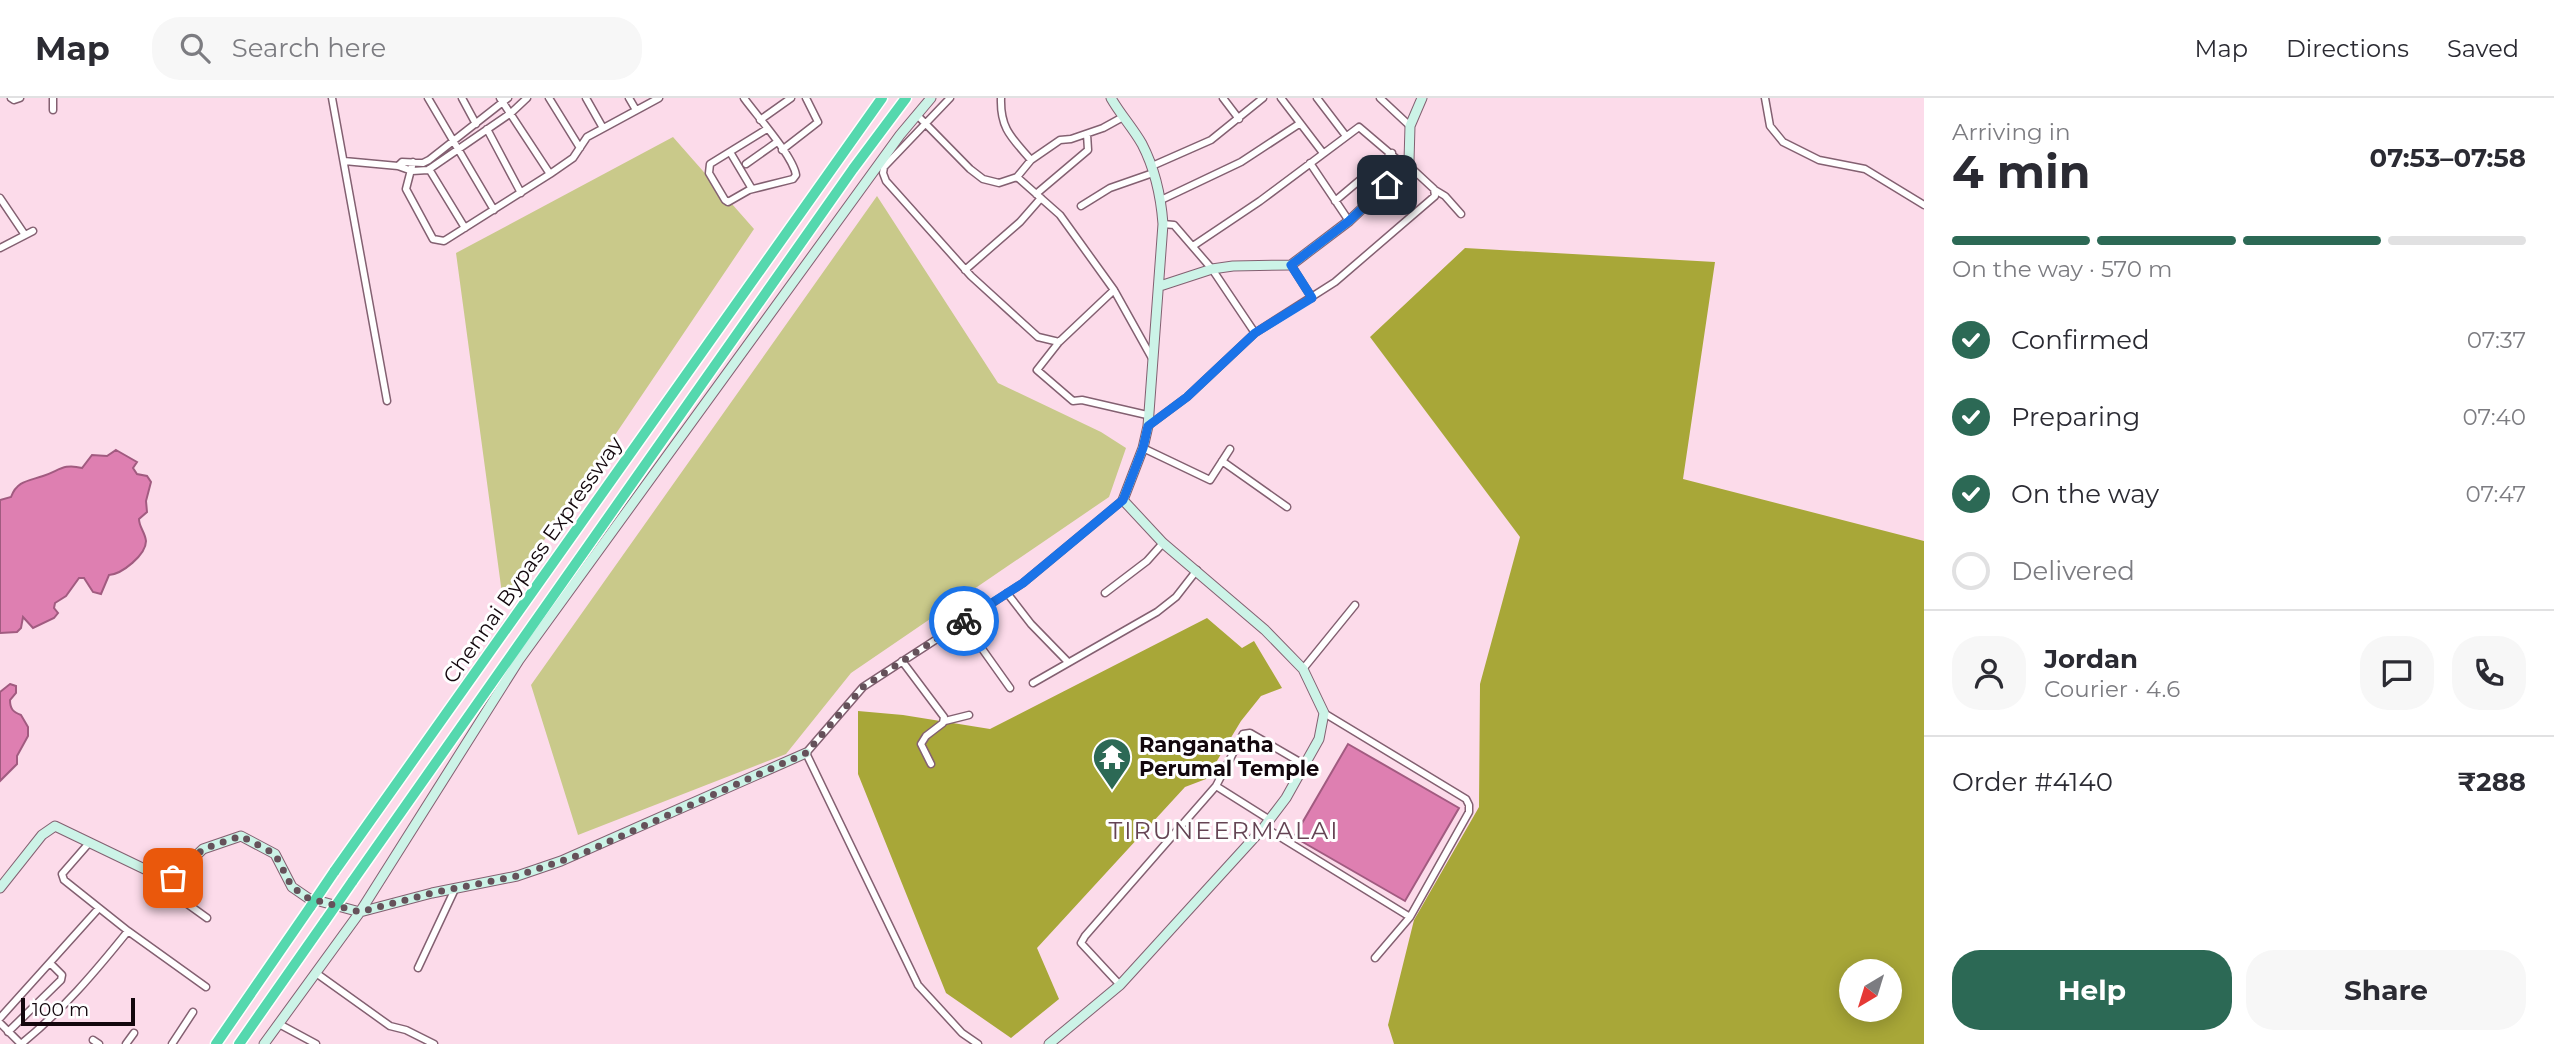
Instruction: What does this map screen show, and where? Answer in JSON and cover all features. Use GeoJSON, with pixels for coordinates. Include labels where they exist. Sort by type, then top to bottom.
{"type":"FeatureCollection","features":[{"type":"Feature","properties":{"kind":"highway","name":"Chennai Bypass Expressway"},"geometry":{"type":"LineString","coordinates":[[216,1044],[334,872],[882,98]]}},
{"type":"Feature","properties":{"kind":"highway","name":"Chennai Bypass Expressway"},"geometry":{"type":"LineString","coordinates":[[239,1044],[352,882],[483,705],[853,169],[906,98]]}},
{"type":"Feature","properties":{"kind":"street"},"geometry":{"type":"LineString","coordinates":[[11,98],[20,98]]}},
{"type":"Feature","properties":{"kind":"street"},"geometry":{"type":"LineString","coordinates":[[53,98],[53,110]]}},
{"type":"Feature","properties":{"kind":"street"},"geometry":{"type":"LineString","coordinates":[[332,98],[387,401]]}},
{"type":"Feature","properties":{"kind":"street"},"geometry":{"type":"LineString","coordinates":[[428,98],[494,210]]}},
{"type":"Feature","properties":{"kind":"street"},"geometry":{"type":"LineString","coordinates":[[462,98],[476,124]]}},
{"type":"Feature","properties":{"kind":"street"},"geometry":{"type":"LineString","coordinates":[[344,161],[398,166],[412,171],[429,169],[511,113],[527,98]]}},
{"type":"Feature","properties":{"kind":"street"},"geometry":{"type":"LineString","coordinates":[[549,98],[580,148]]}},
{"type":"Feature","properties":{"kind":"street"},"geometry":{"type":"LineString","coordinates":[[586,98],[603,128]]}},
{"type":"Feature","properties":{"kind":"street"},"geometry":{"type":"LineString","coordinates":[[629,98],[636,110]]}},
{"type":"Feature","properties":{"kind":"street"},"geometry":{"type":"LineString","coordinates":[[414,162],[407,184],[408,195],[433,239],[444,242],[573,158],[587,137],[659,98]]}},
{"type":"Feature","properties":{"kind":"street"},"geometry":{"type":"LineString","coordinates":[[744,98],[782,149],[796,175],[752,189],[728,202],[722,197],[708,170],[710,164],[767,129]]}},
{"type":"Feature","properties":{"kind":"street"},"geometry":{"type":"LineString","coordinates":[[760,120],[791,98]]}},
{"type":"Feature","properties":{"kind":"street"},"geometry":{"type":"LineString","coordinates":[[782,149],[818,122],[806,98]]}},
{"type":"Feature","properties":{"kind":"street"},"geometry":{"type":"LineString","coordinates":[[517,655],[931,98]]}},
{"type":"Feature","properties":{"kind":"street"},"geometry":{"type":"LineString","coordinates":[[950,98],[884,167],[886,181],[965,270],[1038,337],[1059,342]]}},
{"type":"Feature","properties":{"kind":"street"},"geometry":{"type":"LineString","coordinates":[[1001,98],[1006,130],[1031,160]]}},
{"type":"Feature","properties":{"kind":"street"},"geometry":{"type":"LineString","coordinates":[[1223,98],[1239,119]]}},
{"type":"Feature","properties":{"kind":"street"},"geometry":{"type":"LineString","coordinates":[[1081,206],[1110,188],[1153,170],[1211,140],[1263,98]]}},
{"type":"Feature","properties":{"kind":"street"},"geometry":{"type":"LineString","coordinates":[[1282,98],[1323,153]]}},
{"type":"Feature","properties":{"kind":"street"},"geometry":{"type":"LineString","coordinates":[[1317,98],[1346,136]]}},
{"type":"Feature","properties":{"kind":"street"},"geometry":{"type":"LineString","coordinates":[[1380,98],[1410,126]]}},
{"type":"Feature","properties":{"kind":"street"},"geometry":{"type":"LineString","coordinates":[[1160,286],[1212,269],[1291,265],[1349,221],[1407,166],[1410,126],[1422,98]]}},
{"type":"Feature","properties":{"kind":"street"},"geometry":{"type":"LineString","coordinates":[[1765,98],[1770,126],[1783,142],[1819,160],[1865,169],[1924,205]]}},
{"type":"Feature","properties":{"kind":"street"},"geometry":{"type":"LineString","coordinates":[[207,918],[175,895],[172,888],[173,878],[203,849],[241,836],[275,854],[292,887],[308,898],[360,912],[455,888],[517,876],[579,855],[806,753],[863,687],[1023,583],[1123,500],[1143,448],[1148,426],[1163,224],[1161,200],[1153,170],[1141,142],[1122,117],[1113,99]]}},
{"type":"Feature","properties":{"kind":"street"},"geometry":{"type":"LineString","coordinates":[[398,166],[402,162],[426,162],[503,100],[550,174]]}},
{"type":"Feature","properties":{"kind":"street"},"geometry":{"type":"LineString","coordinates":[[917,115],[983,179],[999,183],[1017,177],[1031,160],[1060,140],[1087,134],[1122,117]]}},
{"type":"Feature","properties":{"kind":"street"},"geometry":{"type":"LineString","coordinates":[[1161,200],[1241,162],[1299,124]]}},
{"type":"Feature","properties":{"kind":"street"},"geometry":{"type":"LineString","coordinates":[[1193,246],[1260,201],[1359,127],[1445,196],[1461,214]]}},
{"type":"Feature","properties":{"kind":"street"},"geometry":{"type":"LineString","coordinates":[[487,129],[521,192]]}},
{"type":"Feature","properties":{"kind":"street"},"geometry":{"type":"LineString","coordinates":[[965,270],[1020,222],[1039,196],[1088,150],[1090,145],[1087,134]]}},
{"type":"Feature","properties":{"kind":"street"},"geometry":{"type":"LineString","coordinates":[[746,164],[777,142]]}},
{"type":"Feature","properties":{"kind":"street"},"geometry":{"type":"LineString","coordinates":[[730,152],[752,189]]}},
{"type":"Feature","properties":{"kind":"street"},"geometry":{"type":"LineString","coordinates":[[1335,201],[1392,153]]}},
{"type":"Feature","properties":{"kind":"street"},"geometry":{"type":"LineString","coordinates":[[1310,163],[1349,221]]}},
{"type":"Feature","properties":{"kind":"street"},"geometry":{"type":"LineString","coordinates":[[429,169],[465,228]]}},
{"type":"Feature","properties":{"kind":"street"},"geometry":{"type":"LineString","coordinates":[[1017,177],[1060,215],[1114,290],[1154,362]]}},
{"type":"Feature","properties":{"kind":"street"},"geometry":{"type":"LineString","coordinates":[[1148,426],[1187,397],[1255,333],[1335,282],[1435,196],[1434,189]]}},
{"type":"Feature","properties":{"kind":"street"},"geometry":{"type":"LineString","coordinates":[[0,198],[26,235]]}},
{"type":"Feature","properties":{"kind":"street"},"geometry":{"type":"LineString","coordinates":[[1163,224],[1174,225],[1193,246],[1212,269],[1255,333]]}},
{"type":"Feature","properties":{"kind":"street"},"geometry":{"type":"LineString","coordinates":[[0,248],[33,231]]}},
{"type":"Feature","properties":{"kind":"street"},"geometry":{"type":"LineString","coordinates":[[1291,265],[1312,298]]}},
{"type":"Feature","properties":{"kind":"street"},"geometry":{"type":"LineString","coordinates":[[1114,290],[1059,342],[1038,367],[1039,373],[1073,401],[1082,400],[1147,415]]}},
{"type":"Feature","properties":{"kind":"street"},"geometry":{"type":"LineString","coordinates":[[1143,448],[1210,480],[1230,449]]}},
{"type":"Feature","properties":{"kind":"street"},"geometry":{"type":"LineString","coordinates":[[1222,461],[1287,508]]}},
{"type":"Feature","properties":{"kind":"street"},"geometry":{"type":"LineString","coordinates":[[1123,500],[1163,542],[1265,630],[1303,669],[1324,713],[1466,799],[1469,812],[1410,917],[1374,958]]}},
{"type":"Feature","properties":{"kind":"street"},"geometry":{"type":"LineString","coordinates":[[1105,593],[1147,562],[1163,542]]}},
{"type":"Feature","properties":{"kind":"street"},"geometry":{"type":"LineString","coordinates":[[1033,683],[1157,612],[1175,597],[1197,570]]}},
{"type":"Feature","properties":{"kind":"street"},"geometry":{"type":"LineString","coordinates":[[1007,593],[1031,624],[1068,662]]}},
{"type":"Feature","properties":{"kind":"street"},"geometry":{"type":"LineString","coordinates":[[1303,669],[1355,605]]}},
{"type":"Feature","properties":{"kind":"street"},"geometry":{"type":"LineString","coordinates":[[963,622],[1010,688]]}},
{"type":"Feature","properties":{"kind":"street"},"geometry":{"type":"LineString","coordinates":[[902,661],[945,721]]}},
{"type":"Feature","properties":{"kind":"street"},"geometry":{"type":"LineString","coordinates":[[264,1044],[360,912],[483,705]]}},
{"type":"Feature","properties":{"kind":"street"},"geometry":{"type":"LineString","coordinates":[[1049,1044],[1120,985],[1267,824],[1319,739],[1324,713]]}},
{"type":"Feature","properties":{"kind":"street"},"geometry":{"type":"LineString","coordinates":[[931,764],[921,744],[945,721],[969,715]]}},
{"type":"Feature","properties":{"kind":"street"},"geometry":{"type":"LineString","coordinates":[[1120,985],[1081,943],[1216,786],[1247,732],[1305,765]]}},
{"type":"Feature","properties":{"kind":"street"},"geometry":{"type":"LineString","coordinates":[[806,753],[918,985],[962,1033],[978,1044]]}},
{"type":"Feature","properties":{"kind":"street"},"geometry":{"type":"LineString","coordinates":[[1216,786],[1267,824],[1410,917]]}},
{"type":"Feature","properties":{"kind":"street"},"geometry":{"type":"LineString","coordinates":[[0,888],[42,835],[55,826],[156,875],[173,878]]}},
{"type":"Feature","properties":{"kind":"street"},"geometry":{"type":"LineString","coordinates":[[89,843],[62,873],[62,877],[128,931],[206,987]]}},
{"type":"Feature","properties":{"kind":"street"},"geometry":{"type":"LineString","coordinates":[[418,968],[455,888]]}},
{"type":"Feature","properties":{"kind":"street"},"geometry":{"type":"LineString","coordinates":[[99,908],[0,1020],[21,1044],[41,1028],[82,986],[128,931]]}},
{"type":"Feature","properties":{"kind":"street"},"geometry":{"type":"LineString","coordinates":[[8,1031],[61,980],[62,975],[50,963]]}},
{"type":"Feature","properties":{"kind":"street"},"geometry":{"type":"LineString","coordinates":[[316,973],[390,1026],[407,1030],[434,1044]]}},
{"type":"Feature","properties":{"kind":"street"},"geometry":{"type":"LineString","coordinates":[[172,1044],[193,1012]]}},
{"type":"Feature","properties":{"kind":"street"},"geometry":{"type":"LineString","coordinates":[[279,1024],[316,1044]]}},
{"type":"Feature","properties":{"kind":"street"},"geometry":{"type":"LineString","coordinates":[[126,1044],[134,1033]]}},
{"type":"Feature","properties":{"kind":"green space"},"geometry":{"type":"Polygon","coordinates":[[[673,137],[754,229],[503,601],[456,253],[673,137]]]}},
{"type":"Feature","properties":{"kind":"green space"},"geometry":{"type":"Polygon","coordinates":[[[877,196],[998,383],[1101,432],[1126,448],[1109,497],[851,673],[786,754],[578,835],[531,685],[877,196]]]}},
{"type":"Feature","properties":{"kind":"shaded area"},"geometry":{"type":"Polygon","coordinates":[[[1465,248],[1715,262],[1683,479],[1924,541],[1924,1044],[1394,1044],[1388,1025],[1414,920],[1479,807],[1480,684],[1520,537],[1370,337],[1465,248]]]}},
{"type":"Feature","properties":{"kind":"shaded area"},"geometry":{"type":"Polygon","coordinates":[[[116,450],[137,462],[133,468],[137,474],[147,476],[151,482],[146,501],[147,512],[139,519],[146,541],[142,552],[126,567],[109,575],[101,594],[93,592],[84,578],[79,578],[66,596],[55,603],[54,608],[58,613],[54,618],[33,628],[23,617],[21,628],[17,632],[0,633],[0,500],[11,497],[16,488],[24,482],[66,467],[82,468],[92,455],[107,456],[116,450]]]}},
{"type":"Feature","properties":{"kind":"shaded area"},"geometry":{"type":"Polygon","coordinates":[[[1207,618],[1242,648],[1254,641],[1282,688],[1261,696],[1241,721],[1206,779],[1185,787],[1037,948],[1059,999],[1011,1038],[946,993],[858,774],[858,711],[903,715],[990,729],[1207,618]]]}},
{"type":"Feature","properties":{"kind":"shaded area"},"geometry":{"type":"Polygon","coordinates":[[[10,684],[16,686],[16,693],[10,700],[11,706],[21,715],[28,727],[28,736],[17,756],[17,764],[0,781],[0,692],[10,684]]]}},
{"type":"Feature","properties":{"kind":"shaded area"},"geometry":{"type":"Polygon","coordinates":[[[1348,744],[1459,808],[1405,901],[1294,837],[1348,744]]]}},
{"type":"Feature","properties":{"kind":"way so far"},"geometry":{"type":"LineString","coordinates":[[173,878],[203,849],[241,836],[275,854],[292,887],[308,898],[360,912],[432,893],[517,876],[579,855],[806,753],[863,687],[964,621]]}},
{"type":"Feature","properties":{"kind":"place","name":"Ranganatha Perumal Temple"},"geometry":{"type":"Point","coordinates":[1112,791]}},
{"type":"Feature","properties":{"kind":"district","name":"TIRUNEERMALAI"},"geometry":{"type":"Point","coordinates":[1224,831]}},
{"type":"Feature","properties":{"kind":"route"},"geometry":{"type":"LineString","coordinates":[[964,621],[1023,583],[1123,500],[1143,448],[1148,426],[1187,397],[1255,333],[1277,317],[1312,298],[1291,265],[1349,221],[1387,185]]}}]}
